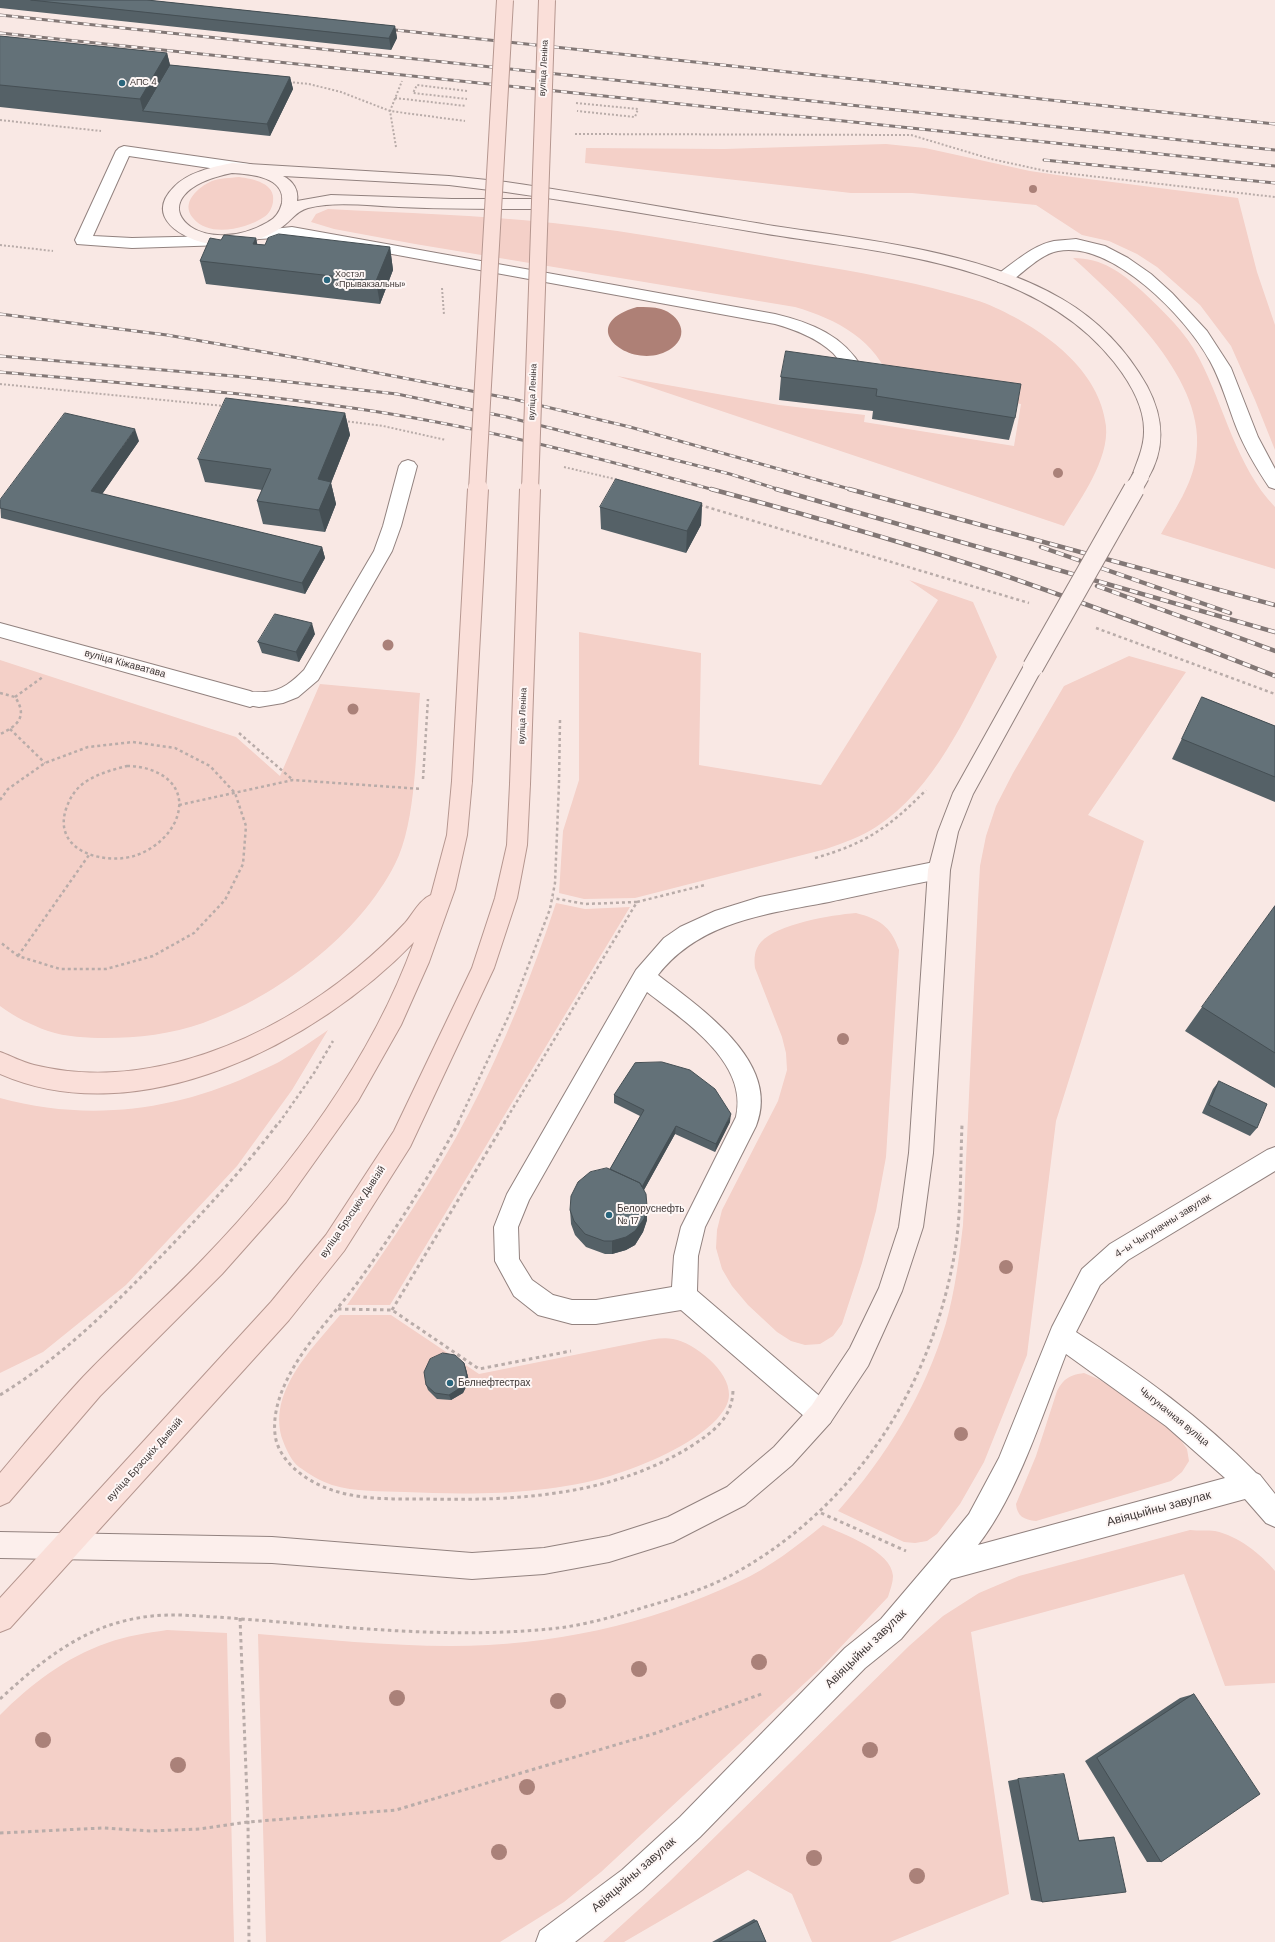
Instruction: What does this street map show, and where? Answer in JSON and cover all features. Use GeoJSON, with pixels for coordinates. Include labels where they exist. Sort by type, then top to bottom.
{"type":"FeatureCollection","features":[{"type":"Feature","properties":{"kind":"main road"},"geometry":{"type":"LineString","coordinates":[[0,1493],[91,1386],[213,1266],[278,1194],[350,1094],[393,1018],[418,962],[444,889],[457,835],[462,782],[497,118],[505,0]]}},
{"type":"Feature","properties":{"kind":"main road","name":"вуліца Леніна"},"geometry":{"type":"LineString","coordinates":[[520,784],[548,0]]}},
{"type":"Feature","properties":{"kind":"main road","name":"вуліца Брэсцкіх Дывізій"},"geometry":{"type":"LineString","coordinates":[[0,1618],[280,1311],[335,1243],[402,1139],[430,1083],[483,968],[506,898],[517,845],[520,784]]}},
{"type":"Feature","properties":{"kind":"main road"},"geometry":{"type":"LineString","coordinates":[[0,1062],[38,1077],[85,1083],[134,1081],[188,1071],[278,1032],[326,1003],[370,970],[411,931],[444,889]]}},
{"type":"Feature","properties":{"kind":"street"},"geometry":{"type":"LineString","coordinates":[[287,213],[291,201],[288,190],[281,180],[268,173],[250,169],[124,151],[83,240],[132,243],[219,241],[279,232],[307,234],[797,324],[813,330],[825,337],[839,348],[855,369]]}},
{"type":"Feature","properties":{"kind":"street"},"geometry":{"type":"LineString","coordinates":[[0,1545],[272,1550],[472,1566],[544,1561],[609,1549],[673,1529],[736,1496],[783,1456],[821,1414],[859,1357],[890,1291],[911,1227],[921,1153],[939,870],[948,832],[963,793],[1141,476],[1149,453],[1153,429],[1149,407],[1137,382],[1100,335],[1073,314],[1041,294],[1004,278],[959,265],[881,248],[609,203],[457,181],[232,168],[213,171],[196,178],[182,187],[173,198],[171,210],[175,222],[185,231],[200,238],[219,241]]}},
{"type":"Feature","properties":{"kind":"street"},"geometry":{"type":"LineString","coordinates":[[259,234],[275,225],[287,213],[303,204],[331,200],[452,204],[609,203]]}},
{"type":"Feature","properties":{"kind":"street"},"geometry":{"type":"LineString","coordinates":[[1004,278],[1045,250],[1057,245],[1070,244],[1104,252],[1122,260],[1138,271],[1192,324],[1214,352],[1228,380],[1243,423],[1259,458],[1275,483]]}},
{"type":"Feature","properties":{"kind":"street"},"geometry":{"type":"LineString","coordinates":[[428,274],[432,256]]}},
{"type":"Feature","properties":{"kind":"street","name":"вуліца Кіжаватава"},"geometry":{"type":"LineString","coordinates":[[0,630],[250,699],[275,699],[289,694],[302,685],[311,675],[383,551],[392,526],[408,466]]}},
{"type":"Feature","properties":{"kind":"street"},"geometry":{"type":"LineString","coordinates":[[685,1297],[596,1312],[572,1312],[547,1306],[523,1288],[507,1261],[506,1227],[519,1194],[644,977],[656,961],[672,945],[699,928],[729,916],[763,906],[939,870]]}},
{"type":"Feature","properties":{"kind":"street"},"geometry":{"type":"LineString","coordinates":[[644,977],[704,1025],[723,1043],[739,1066],[748,1091],[749,1112],[742,1130],[697,1218],[687,1246],[684,1271],[685,1297],[821,1414]]}},
{"type":"Feature","properties":{"kind":"street","name":"4-ы Чыгуначны завулак"},"geometry":{"type":"LineString","coordinates":[[943,1568],[978,1523],[1008,1467],[1061,1336],[1091,1277],[1119,1252],[1275,1158]]}},
{"type":"Feature","properties":{"kind":"street","name":"Чыгуначная вуліца"},"geometry":{"type":"LineString","coordinates":[[1061,1336],[1136,1386],[1190,1427],[1251,1484],[1275,1514]]}},
{"type":"Feature","properties":{"kind":"street","name":"Авіяцыйны завулак"},"geometry":{"type":"LineString","coordinates":[[551,1942],[632,1880],[690,1827],[855,1658],[891,1629],[943,1568],[1251,1484]]}},
{"type":"Feature","properties":{"kind":"path"},"geometry":{"type":"LineString","coordinates":[[397,151],[390,111],[402,81]]}},
{"type":"Feature","properties":{"kind":"path"},"geometry":{"type":"LineString","coordinates":[[285,82],[325,87],[361,99],[390,111],[469,122]]}},
{"type":"Feature","properties":{"kind":"path"},"geometry":{"type":"LineString","coordinates":[[471,99],[413,93],[417,85],[474,91]]}},
{"type":"Feature","properties":{"kind":"path"},"geometry":{"type":"LineString","coordinates":[[395,98],[468,106]]}},
{"type":"Feature","properties":{"kind":"path"},"geometry":{"type":"LineString","coordinates":[[572,110],[635,117],[638,109],[574,102]]}},
{"type":"Feature","properties":{"kind":"path"},"geometry":{"type":"LineString","coordinates":[[574,134],[911,135],[991,159],[1046,171],[1275,197]]}},
{"type":"Feature","properties":{"kind":"path"},"geometry":{"type":"LineString","coordinates":[[0,384],[184,401],[230,407]]}},
{"type":"Feature","properties":{"kind":"path"},"geometry":{"type":"LineString","coordinates":[[338,420],[384,426],[449,441]]}},
{"type":"Feature","properties":{"kind":"path"},"geometry":{"type":"LineString","coordinates":[[557,466],[619,480]]}},
{"type":"Feature","properties":{"kind":"path"},"geometry":{"type":"LineString","coordinates":[[695,503],[1035,605]]}},
{"type":"Feature","properties":{"kind":"path"},"geometry":{"type":"LineString","coordinates":[[1093,627],[1275,694]]}},
{"type":"Feature","properties":{"kind":"path"},"geometry":{"type":"LineString","coordinates":[[15,697],[45,676]]}},
{"type":"Feature","properties":{"kind":"path"},"geometry":{"type":"LineString","coordinates":[[0,693],[15,697],[22,709],[21,716],[10,729],[0,734]]}},
{"type":"Feature","properties":{"kind":"path"},"geometry":{"type":"LineString","coordinates":[[10,729],[45,763]]}},
{"type":"Feature","properties":{"kind":"path"},"geometry":{"type":"LineString","coordinates":[[0,800],[8,789],[45,763],[88,747],[133,742],[175,748],[210,766],[235,793],[246,826],[243,864],[225,900],[194,932],[153,956],[106,969],[60,969],[18,956],[0,942]]}},
{"type":"Feature","properties":{"kind":"path"},"geometry":{"type":"LineString","coordinates":[[127,766],[146,767],[161,773],[173,784],[179,797],[179,805],[179,813],[173,828],[161,841],[145,851],[126,858],[107,859],[89,855],[75,846],[66,834],[63,819],[67,804],[76,790],[90,778],[108,769],[127,766]]}},
{"type":"Feature","properties":{"kind":"path"},"geometry":{"type":"LineString","coordinates":[[179,805],[293,780],[422,789]]}},
{"type":"Feature","properties":{"kind":"path"},"geometry":{"type":"LineString","coordinates":[[812,858],[857,845],[882,832],[908,809],[927,788]]}},
{"type":"Feature","properties":{"kind":"path"},"geometry":{"type":"LineString","coordinates":[[18,956],[89,855]]}},
{"type":"Feature","properties":{"kind":"path"},"geometry":{"type":"LineString","coordinates":[[553,898],[585,904],[637,902],[706,885]]}},
{"type":"Feature","properties":{"kind":"path"},"geometry":{"type":"LineString","coordinates":[[338,1309],[392,1310],[637,902]]}},
{"type":"Feature","properties":{"kind":"path"},"geometry":{"type":"LineString","coordinates":[[0,1395],[49,1362],[88,1328],[125,1293],[222,1193],[250,1160],[307,1084],[328,1052],[343,1022],[326,1003]]}},
{"type":"Feature","properties":{"kind":"path"},"geometry":{"type":"LineString","coordinates":[[0,1699],[25,1675],[56,1652],[93,1631],[132,1618],[172,1615],[240,1618],[402,1631],[474,1632],[539,1630],[612,1617],[679,1597],[736,1573],[779,1546],[821,1513],[860,1470],[891,1424],[919,1372],[938,1322],[952,1267],[959,1215],[962,1124]]}},
{"type":"Feature","properties":{"kind":"path"},"geometry":{"type":"LineString","coordinates":[[821,1513],[943,1568]]}},
{"type":"Feature","properties":{"kind":"path"},"geometry":{"type":"LineString","coordinates":[[240,1618],[248,1822],[249,1942]]}},
{"type":"Feature","properties":{"kind":"path"},"geometry":{"type":"LineString","coordinates":[[0,1833],[103,1828],[150,1831],[200,1829],[248,1822],[396,1810],[656,1733],[767,1692]]}},
{"type":"Feature","properties":{"kind":"shaded area"},"geometry":{"type":"Polygon","coordinates":[[[886,144],[925,148],[1030,171],[1238,198],[1257,272],[1275,325],[1275,450],[1231,346],[1200,305],[1157,267],[1137,254],[1109,241],[1082,235],[1036,205],[912,193],[851,193],[585,163],[586,148],[724,149],[886,144]]]}},
{"type":"Feature","properties":{"kind":"shaded area"},"geometry":{"type":"Polygon","coordinates":[[[239,177],[262,183],[271,190],[273,202],[270,211],[266,216],[248,225],[228,230],[208,228],[193,218],[189,207],[192,196],[196,191],[212,181],[239,177]]]}},
{"type":"Feature","properties":{"kind":"shaded area"},"geometry":{"type":"Polygon","coordinates":[[[328,209],[497,218],[617,231],[880,277],[916,284],[974,299],[996,308],[1033,328],[1067,354],[1081,370],[1093,387],[1102,406],[1106,426],[1106,439],[1099,465],[1086,491],[1064,526],[617,376],[779,405],[865,415],[864,422],[1014,446],[1021,404],[891,385],[885,369],[866,344],[840,325],[825,318],[795,307],[415,244],[334,229],[311,222],[316,214],[328,209]]]}},
{"type":"Feature","properties":{"kind":"shaded area"},"geometry":{"type":"Polygon","coordinates":[[[1073,258],[1093,260],[1119,272],[1166,314],[1194,348],[1208,377],[1232,436],[1250,473],[1275,507],[1275,569],[1161,534],[1187,487],[1194,467],[1196,457],[1196,429],[1189,401],[1176,373],[1158,346],[1115,298],[1073,258]]]}},
{"type":"Feature","properties":{"kind":"shaded area"},"geometry":{"type":"Polygon","coordinates":[[[637,307],[661,309],[668,312],[678,321],[681,337],[672,348],[657,355],[642,356],[627,352],[616,345],[609,335],[609,325],[618,315],[637,307]]]}},
{"type":"Feature","properties":{"kind":"shaded area"},"geometry":{"type":"Polygon","coordinates":[[[909,580],[973,602],[997,657],[947,750],[915,793],[897,811],[864,834],[826,849],[635,898],[584,899],[559,893],[563,831],[579,780],[579,632],[701,653],[699,765],[821,785],[938,600],[909,580]]]}},
{"type":"Feature","properties":{"kind":"shaded area"},"geometry":{"type":"Polygon","coordinates":[[[1129,656],[1186,672],[1088,815],[1144,841],[1056,1121],[1027,1355],[984,1462],[960,1504],[937,1534],[927,1541],[915,1543],[904,1542],[838,1511],[856,1490],[888,1447],[915,1399],[927,1375],[937,1349],[952,1299],[963,1225],[980,866],[986,836],[996,806],[1013,773],[1064,686],[1129,656]]]}},
{"type":"Feature","properties":{"kind":"shaded area"},"geometry":{"type":"Polygon","coordinates":[[[0,660],[236,737],[280,776],[320,684],[420,693],[412,804],[408,826],[395,864],[379,890],[360,915],[314,960],[287,980],[260,997],[203,1023],[155,1035],[98,1038],[62,1035],[35,1026],[11,1014],[0,1006],[0,660]]]}},
{"type":"Feature","properties":{"kind":"shaded area"},"geometry":{"type":"Polygon","coordinates":[[[556,903],[585,909],[630,907],[390,1305],[347,1305],[395,1235],[441,1163],[482,1088],[517,1010],[556,903]]]}},
{"type":"Feature","properties":{"kind":"shaded area"},"geometry":{"type":"Polygon","coordinates":[[[856,913],[878,921],[888,929],[899,950],[886,1157],[876,1211],[862,1263],[842,1324],[833,1336],[820,1344],[805,1345],[791,1341],[777,1332],[748,1305],[732,1286],[722,1269],[716,1248],[717,1230],[722,1210],[778,1101],[787,1070],[786,1053],[782,1037],[755,968],[757,948],[761,942],[769,936],[791,925],[819,918],[856,913]]]}},
{"type":"Feature","properties":{"kind":"shaded area"},"geometry":{"type":"Polygon","coordinates":[[[328,1030],[292,1090],[237,1166],[126,1285],[43,1352],[0,1373],[0,1098],[32,1105],[95,1111],[158,1105],[189,1098],[249,1076],[279,1062],[328,1030]]]}},
{"type":"Feature","properties":{"kind":"shaded area"},"geometry":{"type":"Polygon","coordinates":[[[340,1315],[391,1315],[479,1374],[647,1340],[669,1338],[682,1342],[701,1352],[718,1368],[728,1386],[729,1398],[725,1408],[717,1419],[694,1438],[681,1446],[667,1454],[638,1466],[610,1476],[586,1482],[535,1490],[482,1493],[377,1491],[341,1487],[319,1479],[296,1465],[284,1444],[279,1423],[281,1406],[286,1389],[295,1373],[305,1357],[340,1315]]]}},
{"type":"Feature","properties":{"kind":"shaded area"},"geometry":{"type":"Polygon","coordinates":[[[1084,1373],[1098,1379],[1122,1393],[1178,1436],[1187,1449],[1189,1461],[1182,1472],[1171,1481],[1036,1521],[1028,1520],[1022,1517],[1018,1512],[1016,1504],[1036,1456],[1057,1391],[1062,1383],[1068,1378],[1084,1373]]]}},
{"type":"Feature","properties":{"kind":"shaded area"},"geometry":{"type":"Polygon","coordinates":[[[823,1525],[865,1544],[876,1551],[884,1559],[891,1567],[893,1576],[888,1597],[820,1669],[601,1872],[564,1902],[500,1942],[266,1942],[258,1634],[379,1644],[427,1646],[488,1645],[562,1637],[634,1621],[704,1597],[738,1582],[772,1563],[793,1549],[823,1525]]]}},
{"type":"Feature","properties":{"kind":"shaded area"},"geometry":{"type":"Polygon","coordinates":[[[1190,1530],[1215,1531],[1224,1533],[1248,1546],[1263,1558],[1275,1571],[1275,1683],[1225,1686],[1184,1574],[971,1632],[1009,1894],[890,1942],[812,1942],[792,1894],[748,1870],[624,1942],[603,1942],[669,1882],[909,1646],[943,1616],[979,1593],[1019,1576],[1190,1530]]]}},
{"type":"Feature","properties":{"kind":"shaded area"},"geometry":{"type":"Polygon","coordinates":[[[167,1630],[227,1633],[234,1942],[0,1942],[0,1715],[49,1673],[77,1656],[114,1641],[137,1635],[167,1630]]]}},
{"type":"Feature","properties":{"kind":"building"},"geometry":{"type":"Polygon","coordinates":[[[31,0],[147,0],[395,26],[389,38],[31,0]]]}},
{"type":"Feature","properties":{"kind":"building"},"geometry":{"type":"Polygon","coordinates":[[[0,36],[167,53],[140,99],[0,85],[0,36]]]}},
{"type":"Feature","properties":{"kind":"building"},"geometry":{"type":"Polygon","coordinates":[[[170,65],[290,77],[267,124],[143,111],[170,65]]]}},
{"type":"Feature","properties":{"kind":"building"},"geometry":{"type":"Polygon","coordinates":[[[279,234],[390,247],[376,281],[200,261],[210,238],[221,240],[224,235],[256,238],[253,244],[265,245],[268,238],[279,234]]]}},
{"type":"Feature","properties":{"kind":"building"},"geometry":{"type":"Polygon","coordinates":[[[786,351],[1021,384],[1015,418],[876,396],[877,389],[781,377],[786,351]]]}},
{"type":"Feature","properties":{"kind":"building"},"geometry":{"type":"Polygon","coordinates":[[[226,398],[345,413],[318,479],[331,482],[319,510],[257,501],[271,469],[198,459],[226,398]]]}},
{"type":"Feature","properties":{"kind":"building"},"geometry":{"type":"Polygon","coordinates":[[[65,413],[135,429],[91,491],[322,547],[302,583],[0,508],[0,500],[65,413]]]}},
{"type":"Feature","properties":{"kind":"building"},"geometry":{"type":"Polygon","coordinates":[[[616,479],[702,503],[687,531],[600,507],[616,479]]]}},
{"type":"Feature","properties":{"kind":"building"},"geometry":{"type":"Polygon","coordinates":[[[275,614],[312,623],[296,652],[258,642],[275,614]]]}},
{"type":"Feature","properties":{"kind":"building"},"geometry":{"type":"Polygon","coordinates":[[[1202,697],[1275,726],[1275,777],[1182,739],[1202,697]]]}},
{"type":"Feature","properties":{"kind":"building"},"geometry":{"type":"Polygon","coordinates":[[[1275,906],[1275,1053],[1202,1007],[1275,906]]]}},
{"type":"Feature","properties":{"kind":"building"},"geometry":{"type":"Polygon","coordinates":[[[662,1062],[690,1070],[715,1089],[731,1114],[716,1144],[676,1126],[642,1187],[640,1183],[610,1169],[644,1110],[614,1095],[635,1063],[662,1062]]]}},
{"type":"Feature","properties":{"kind":"building"},"geometry":{"type":"Polygon","coordinates":[[[1219,1081],[1267,1104],[1257,1128],[1209,1105],[1219,1081]]]}},
{"type":"Feature","properties":{"kind":"building","name":"Белоруснефть № 17"},"geometry":{"type":"Polygon","coordinates":[[[607,1168],[640,1183],[646,1194],[647,1206],[644,1219],[635,1231],[626,1237],[612,1241],[604,1241],[585,1234],[574,1221],[570,1210],[571,1196],[578,1182],[590,1172],[607,1168]]]}},
{"type":"Feature","properties":{"kind":"building"},"geometry":{"type":"Polygon","coordinates":[[[443,1353],[455,1355],[464,1363],[467,1376],[460,1388],[449,1395],[435,1393],[426,1385],[424,1372],[430,1359],[443,1353]]]}},
{"type":"Feature","properties":{"kind":"building"},"geometry":{"type":"Polygon","coordinates":[[[1194,1694],[1260,1794],[1161,1862],[1097,1758],[1194,1694]]]}},
{"type":"Feature","properties":{"kind":"building"},"geometry":{"type":"Polygon","coordinates":[[[1064,1774],[1079,1841],[1114,1837],[1126,1892],[1042,1902],[1018,1779],[1064,1774]]]}},
{"type":"Feature","properties":{"kind":"building"},"geometry":{"type":"Polygon","coordinates":[[[757,1921],[766,1942],[719,1942],[757,1921]]]}},
{"type":"Feature","properties":{"kind":"railway"},"geometry":{"type":"LineString","coordinates":[[0,15],[1275,150]]}},
{"type":"Feature","properties":{"kind":"railway"},"geometry":{"type":"LineString","coordinates":[[386,29],[1275,124]]}},
{"type":"Feature","properties":{"kind":"railway"},"geometry":{"type":"LineString","coordinates":[[0,33],[1275,166]]}},
{"type":"Feature","properties":{"kind":"railway"},"geometry":{"type":"LineString","coordinates":[[1044,160],[1275,183]]}},
{"type":"Feature","properties":{"kind":"railway"},"geometry":{"type":"LineString","coordinates":[[0,314],[167,335],[310,360],[513,399],[630,427],[853,490]]}},
{"type":"Feature","properties":{"kind":"railway"},"geometry":{"type":"LineString","coordinates":[[0,356],[245,377],[397,394],[507,417],[730,474],[780,490]]}},
{"type":"Feature","properties":{"kind":"railway"},"geometry":{"type":"LineString","coordinates":[[0,372],[294,400],[391,414],[513,438],[634,468],[714,490]]}},
{"type":"Feature","properties":{"kind":"railway"},"geometry":{"type":"LineString","coordinates":[[711,489],[861,531],[1009,577],[1142,625],[1275,676]]}},
{"type":"Feature","properties":{"kind":"railway"},"geometry":{"type":"LineString","coordinates":[[776,489],[1275,632]]}},
{"type":"Feature","properties":{"kind":"railway"},"geometry":{"type":"LineString","coordinates":[[849,489],[1275,605]]}},
{"type":"Feature","properties":{"kind":"railway"},"geometry":{"type":"LineString","coordinates":[[1041,547],[1230,613]]}},
{"type":"Feature","properties":{"kind":"railway"},"geometry":{"type":"LineString","coordinates":[[1097,586],[1275,651]]}},
{"type":"Feature","properties":{"kind":"place","name":"АПС 4"},"geometry":{"type":"Point","coordinates":[122,83]}},
{"type":"Feature","properties":{"kind":"place","name":"Хостэл «Прывакзальны»"},"geometry":{"type":"Point","coordinates":[327,280]}},
{"type":"Feature","properties":{"kind":"place","name":"Белоруснефть № 17"},"geometry":{"type":"Point","coordinates":[609,1215]}},
{"type":"Feature","properties":{"kind":"place","name":"Белнефтестрах"},"geometry":{"type":"Point","coordinates":[450,1383]}}]}
